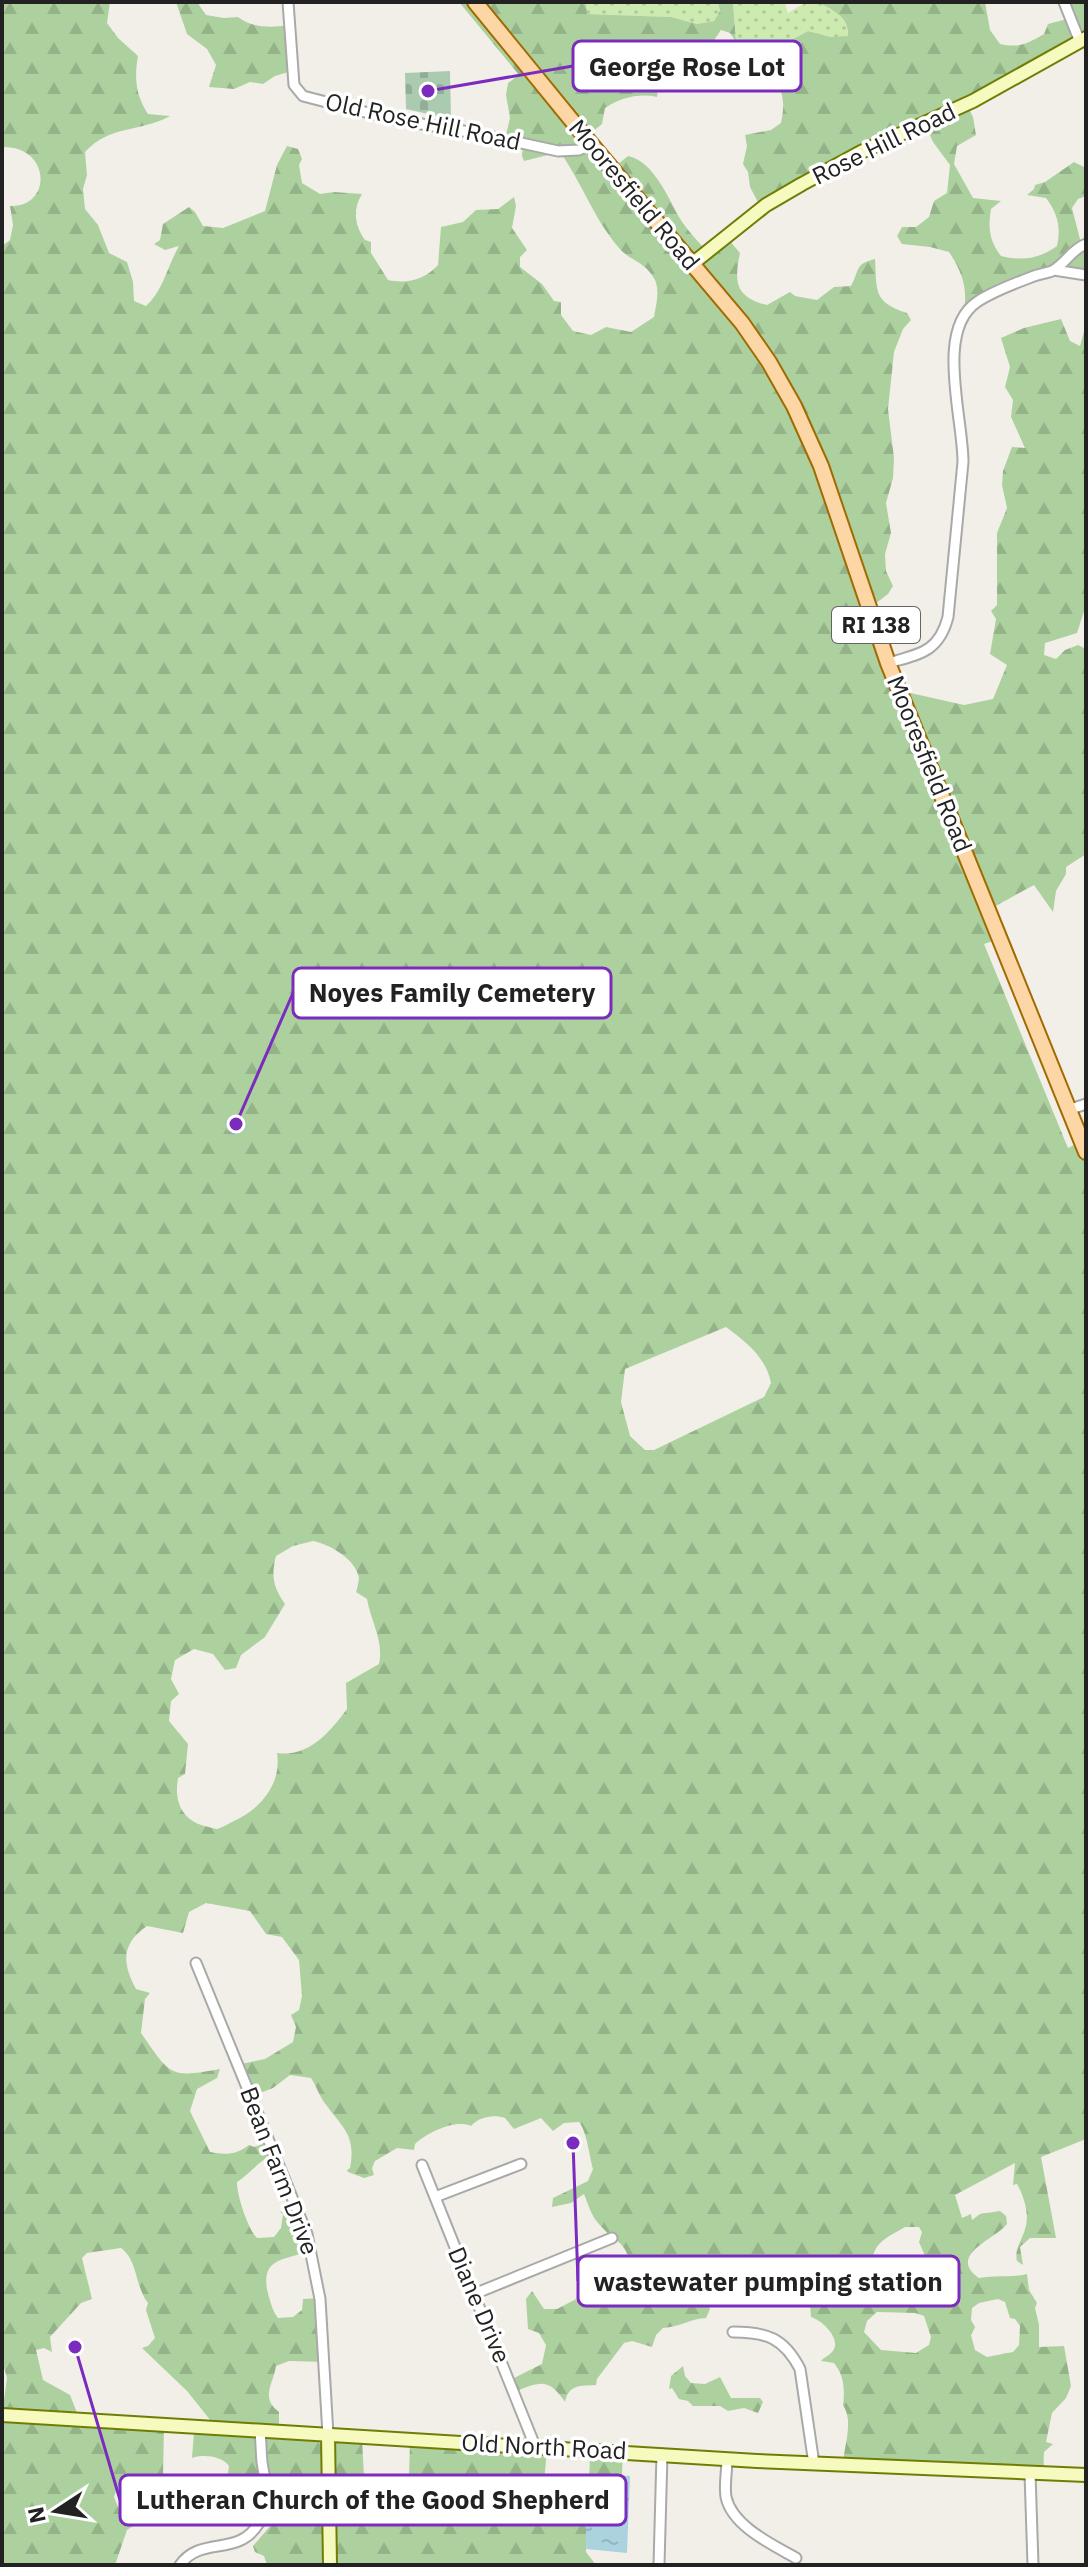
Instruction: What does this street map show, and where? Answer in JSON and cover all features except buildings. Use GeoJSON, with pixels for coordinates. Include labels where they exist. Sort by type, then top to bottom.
{"type":"FeatureCollection","features":[{"type":"Feature","properties":{"kind":"main road","name":"Mooresfield Road"},"geometry":{"type":"LineString","coordinates":[[475,2],[742,323],[794,406],[821,466],[888,663],[1086,1152]]}},
{"type":"Feature","properties":{"kind":"street","name":"Old Rose Hill Road"},"geometry":{"type":"LineString","coordinates":[[288,2],[294,85],[303,96],[392,119],[558,151],[579,150],[591,144]]}},
{"type":"Feature","properties":{"kind":"street"},"geometry":{"type":"LineString","coordinates":[[1064,2],[1083,40]]}},
{"type":"Feature","properties":{"kind":"street","name":"Rose Hill Road"},"geometry":{"type":"LineString","coordinates":[[692,264],[766,205],[802,184],[861,152],[973,101],[1083,40]]}},
{"type":"Feature","properties":{"kind":"street"},"geometry":{"type":"LineString","coordinates":[[1054,270],[1086,244]]}},
{"type":"Feature","properties":{"kind":"street"},"geometry":{"type":"LineString","coordinates":[[888,663],[925,651],[935,644],[943,634],[948,617],[963,462],[963,436],[953,363],[954,334],[962,317],[977,302],[1034,276],[1054,270],[1086,275]]}},
{"type":"Feature","properties":{"kind":"street"},"geometry":{"type":"LineString","coordinates":[[1068,1110],[1086,1104]]}},
{"type":"Feature","properties":{"kind":"street","name":"Bean Farm Drive"},"geometry":{"type":"LineString","coordinates":[[196,1963],[307,2234],[320,2299],[328,2435]]}},
{"type":"Feature","properties":{"kind":"street"},"geometry":{"type":"LineString","coordinates":[[435,2197],[521,2164]]}},
{"type":"Feature","properties":{"kind":"street","name":"Diane Drive"},"geometry":{"type":"LineString","coordinates":[[422,2165],[535,2446]]}},
{"type":"Feature","properties":{"kind":"street"},"geometry":{"type":"LineString","coordinates":[[474,2294],[612,2238]]}},
{"type":"Feature","properties":{"kind":"street"},"geometry":{"type":"LineString","coordinates":[[733,2332],[758,2332],[771,2337],[793,2356],[800,2369],[814,2464]]}},
{"type":"Feature","properties":{"kind":"street","name":"Old North Road"},"geometry":{"type":"LineString","coordinates":[[2,2415],[814,2464],[1086,2475]]}},
{"type":"Feature","properties":{"kind":"street"},"geometry":{"type":"LineString","coordinates":[[180,2565],[198,2550],[243,2541],[267,2510],[268,2490],[260,2431]]}},
{"type":"Feature","properties":{"kind":"street"},"geometry":{"type":"LineString","coordinates":[[328,2435],[330,2565]]}},
{"type":"Feature","properties":{"kind":"street"},"geometry":{"type":"LineString","coordinates":[[659,2565],[662,2454]]}},
{"type":"Feature","properties":{"kind":"street"},"geometry":{"type":"LineString","coordinates":[[727,2459],[726,2497],[732,2512],[772,2545],[796,2558]]}},
{"type":"Feature","properties":{"kind":"street"},"geometry":{"type":"LineString","coordinates":[[1030,2473],[1033,2565]]}},
{"type":"Feature","properties":{"kind":"green space"},"geometry":{"type":"Polygon","coordinates":[[[2,2],[110,2],[107,23],[138,56],[137,86],[144,107],[148,114],[170,116],[105,137],[85,152],[85,209],[98,225],[109,253],[127,262],[134,301],[146,306],[152,300],[179,246],[165,250],[154,244],[160,240],[163,224],[189,207],[203,226],[223,228],[265,211],[277,165],[287,146],[298,149],[302,159],[299,165],[302,183],[320,194],[362,194],[356,212],[357,224],[365,240],[371,242],[371,253],[388,280],[408,281],[427,274],[438,265],[441,227],[463,222],[476,210],[498,209],[514,197],[516,206],[512,228],[527,250],[520,257],[520,267],[542,284],[554,301],[561,302],[561,315],[573,331],[591,335],[606,327],[631,332],[654,317],[655,280],[647,269],[623,252],[610,237],[560,152],[524,161],[523,146],[505,139],[510,118],[506,95],[508,83],[519,75],[459,2],[586,2],[587,14],[671,17],[697,24],[714,21],[720,11],[718,2],[733,2],[736,42],[730,33],[721,30],[698,64],[671,69],[660,77],[657,97],[637,96],[611,104],[605,108],[602,124],[585,138],[613,168],[628,156],[645,165],[707,252],[729,240],[740,253],[737,272],[739,287],[756,302],[767,305],[790,292],[795,296],[817,300],[834,287],[851,286],[858,268],[875,259],[877,286],[882,299],[907,313],[911,320],[903,329],[894,352],[888,409],[894,458],[893,478],[886,503],[891,533],[885,554],[886,571],[893,586],[875,604],[906,692],[964,705],[993,699],[1007,665],[990,654],[996,619],[991,611],[997,605],[997,533],[1007,508],[1002,485],[1003,471],[1012,447],[1025,448],[1011,417],[1013,400],[1005,387],[1010,367],[1001,338],[1024,328],[1061,319],[1070,341],[1080,346],[1086,324],[1086,605],[1077,633],[1045,643],[1044,655],[1056,659],[1065,650],[1078,645],[1086,649],[1086,854],[1066,867],[1066,874],[1056,891],[1053,912],[1034,885],[992,908],[1005,937],[984,944],[1068,1148],[1086,1139],[1086,2139],[1041,2157],[1056,2238],[1030,2238],[1020,2247],[1023,2265],[1017,2261],[1017,2252],[1027,2212],[1020,2189],[1017,2184],[1013,2185],[1015,2163],[955,2195],[962,2218],[971,2214],[972,2220],[980,2214],[1000,2211],[1006,2216],[1007,2224],[970,2255],[970,2270],[979,2278],[1027,2274],[1029,2290],[1037,2303],[1039,2347],[1064,2346],[1071,2386],[1066,2398],[1052,2413],[1046,2442],[1053,2444],[1044,2452],[1043,2474],[843,2465],[848,2419],[843,2405],[843,2383],[834,2363],[821,2361],[835,2347],[833,2336],[811,2317],[810,2304],[794,2291],[783,2290],[766,2277],[756,2276],[746,2281],[739,2266],[733,2264],[719,2266],[702,2276],[702,2290],[710,2309],[706,2318],[663,2328],[656,2335],[652,2347],[632,2341],[624,2343],[597,2379],[596,2385],[572,2389],[565,2402],[554,2388],[543,2384],[514,2392],[510,2380],[542,2364],[546,2345],[539,2333],[528,2329],[526,2299],[532,2291],[544,2309],[557,2309],[580,2297],[578,2279],[591,2277],[611,2285],[631,2275],[628,2255],[596,2220],[584,2194],[571,2203],[552,2207],[553,2198],[588,2181],[593,2169],[582,2126],[579,2122],[564,2123],[553,2131],[541,2118],[514,2129],[505,2118],[486,2117],[471,2126],[457,2124],[434,2132],[415,2144],[414,2150],[397,2148],[375,2161],[372,2168],[374,2175],[364,2178],[348,2172],[350,2140],[322,2100],[311,2078],[290,2075],[273,2088],[255,2095],[241,2064],[265,2059],[293,2042],[296,2027],[291,2015],[299,2010],[302,1996],[299,1960],[282,1937],[266,1934],[250,1911],[206,1903],[189,1912],[183,1933],[147,1926],[132,1940],[126,1962],[136,1989],[150,1993],[145,1999],[141,2033],[165,2065],[180,2073],[220,2069],[217,2078],[197,2089],[190,2111],[210,2152],[231,2153],[249,2145],[254,2147],[271,2141],[276,2153],[237,2182],[244,2212],[254,2234],[257,2238],[274,2237],[281,2228],[283,2214],[280,2212],[299,2208],[311,2250],[271,2266],[266,2282],[268,2294],[278,2318],[293,2317],[302,2310],[303,2299],[322,2298],[326,2362],[289,2361],[276,2366],[269,2396],[273,2407],[279,2412],[279,2432],[362,2439],[365,2495],[406,2494],[410,2441],[547,2449],[544,2483],[551,2490],[578,2492],[588,2479],[589,2451],[623,2453],[622,2474],[601,2475],[598,2478],[596,2503],[586,2502],[586,2552],[596,2565],[267,2565],[264,2556],[255,2552],[253,2546],[272,2524],[278,2503],[261,2485],[226,2517],[211,2522],[209,2507],[219,2506],[224,2501],[229,2466],[212,2457],[192,2458],[194,2432],[215,2426],[187,2391],[142,2348],[155,2338],[146,2310],[148,2303],[131,2259],[121,2248],[87,2253],[82,2258],[92,2299],[81,2303],[50,2337],[52,2352],[44,2348],[36,2350],[43,2380],[70,2395],[79,2418],[164,2426],[163,2476],[155,2483],[127,2484],[117,2488],[114,2497],[122,2517],[136,2524],[127,2530],[115,2565],[2,2565],[2,2415],[7,2378],[2,2361],[2,246],[10,240],[13,225],[10,206],[24,204],[34,197],[40,177],[38,166],[30,156],[18,149],[2,147],[2,2]],[[726,1327],[625,1369],[621,1402],[630,1436],[645,1450],[654,1450],[764,1397],[771,1383],[760,1358],[726,1327]],[[313,1541],[293,1546],[276,1556],[274,1563],[274,1581],[285,1604],[265,1637],[241,1655],[236,1668],[225,1670],[213,1654],[194,1649],[175,1660],[171,1679],[179,1694],[171,1701],[169,1721],[188,1744],[185,1774],[178,1778],[178,1801],[190,1819],[204,1826],[216,1829],[253,1810],[273,1785],[277,1753],[299,1751],[317,1742],[347,1709],[346,1683],[379,1664],[380,1647],[367,1599],[356,1592],[359,1578],[353,1565],[334,1549],[313,1541]],[[905,2227],[887,2238],[874,2252],[873,2266],[902,2273],[915,2268],[925,2256],[919,2242],[922,2232],[919,2227],[905,2227]],[[998,2299],[979,2303],[972,2308],[971,2320],[975,2327],[971,2335],[975,2350],[987,2357],[1013,2352],[1019,2345],[1020,2326],[1010,2318],[1005,2302],[998,2299]],[[877,2312],[867,2321],[864,2332],[881,2350],[916,2353],[929,2345],[931,2337],[924,2316],[915,2313],[877,2312]]]}},
{"type":"Feature","properties":{"kind":"green space"},"geometry":{"type":"Polygon","coordinates":[[[176,2],[197,2],[206,15],[238,17],[262,26],[288,25],[295,70],[275,76],[263,84],[250,82],[234,89],[209,87],[216,65],[207,49],[187,34],[176,2]]]}},
{"type":"Feature","properties":{"kind":"green space"},"geometry":{"type":"Polygon","coordinates":[[[586,2],[718,2],[720,11],[714,21],[697,24],[671,17],[587,14],[586,2]]]}},
{"type":"Feature","properties":{"kind":"green space"},"geometry":{"type":"Polygon","coordinates":[[[733,2],[785,2],[788,13],[806,3],[820,3],[838,13],[848,37],[831,37],[808,31],[775,49],[757,68],[738,67],[733,2]]]}},
{"type":"Feature","properties":{"kind":"green space"},"geometry":{"type":"Polygon","coordinates":[[[818,2],[985,2],[990,30],[1000,44],[1012,46],[1044,34],[1048,24],[1067,19],[1062,2],[1086,2],[1086,39],[967,105],[976,135],[957,146],[954,164],[973,198],[1001,201],[991,209],[992,239],[1001,256],[1016,258],[1037,256],[1057,246],[1058,221],[1050,204],[1046,198],[1027,195],[1035,185],[1045,182],[1074,162],[1086,168],[1086,196],[1078,199],[1072,208],[1081,243],[1086,243],[1086,271],[1042,273],[990,292],[984,304],[973,312],[964,309],[962,279],[949,252],[902,244],[897,236],[902,227],[916,227],[929,217],[934,201],[947,193],[950,165],[933,142],[925,124],[761,208],[743,164],[747,146],[745,135],[771,130],[781,123],[783,104],[773,77],[757,68],[775,49],[808,31],[831,37],[848,36],[843,19],[818,2]]]}},
{"type":"Feature","properties":{"kind":"green space"},"geometry":{"type":"Polygon","coordinates":[[[450,71],[451,119],[406,109],[405,73],[450,71]]]}},
{"type":"Feature","properties":{"kind":"green space"},"geometry":{"type":"Polygon","coordinates":[[[242,1112],[249,1129],[230,1137],[223,1120],[242,1112]]]}},
{"type":"Feature","properties":{"kind":"green space"},"geometry":{"type":"Polygon","coordinates":[[[683,2366],[685,2376],[691,2383],[705,2384],[720,2377],[731,2398],[760,2398],[763,2402],[758,2413],[744,2408],[728,2411],[720,2406],[693,2406],[679,2399],[672,2388],[669,2389],[671,2376],[683,2366]]]}},
{"type":"Feature","properties":{"kind":"water"},"geometry":{"type":"Polygon","coordinates":[[[601,2474],[630,2476],[627,2553],[586,2549],[586,2502],[596,2503],[601,2474]]]}},
{"type":"Feature","properties":{"kind":"place","name":"George Rose Lot"},"geometry":{"type":"Point","coordinates":[428,91]}},
{"type":"Feature","properties":{"kind":"place","name":"Noyes Family Cemetery"},"geometry":{"type":"Point","coordinates":[236,1124]}},
{"type":"Feature","properties":{"kind":"place","name":"wastewater pumping station"},"geometry":{"type":"Point","coordinates":[573,2143]}},
{"type":"Feature","properties":{"kind":"place","name":"Lutheran Church of the Good Shepherd"},"geometry":{"type":"Point","coordinates":[75,2347]}}]}
